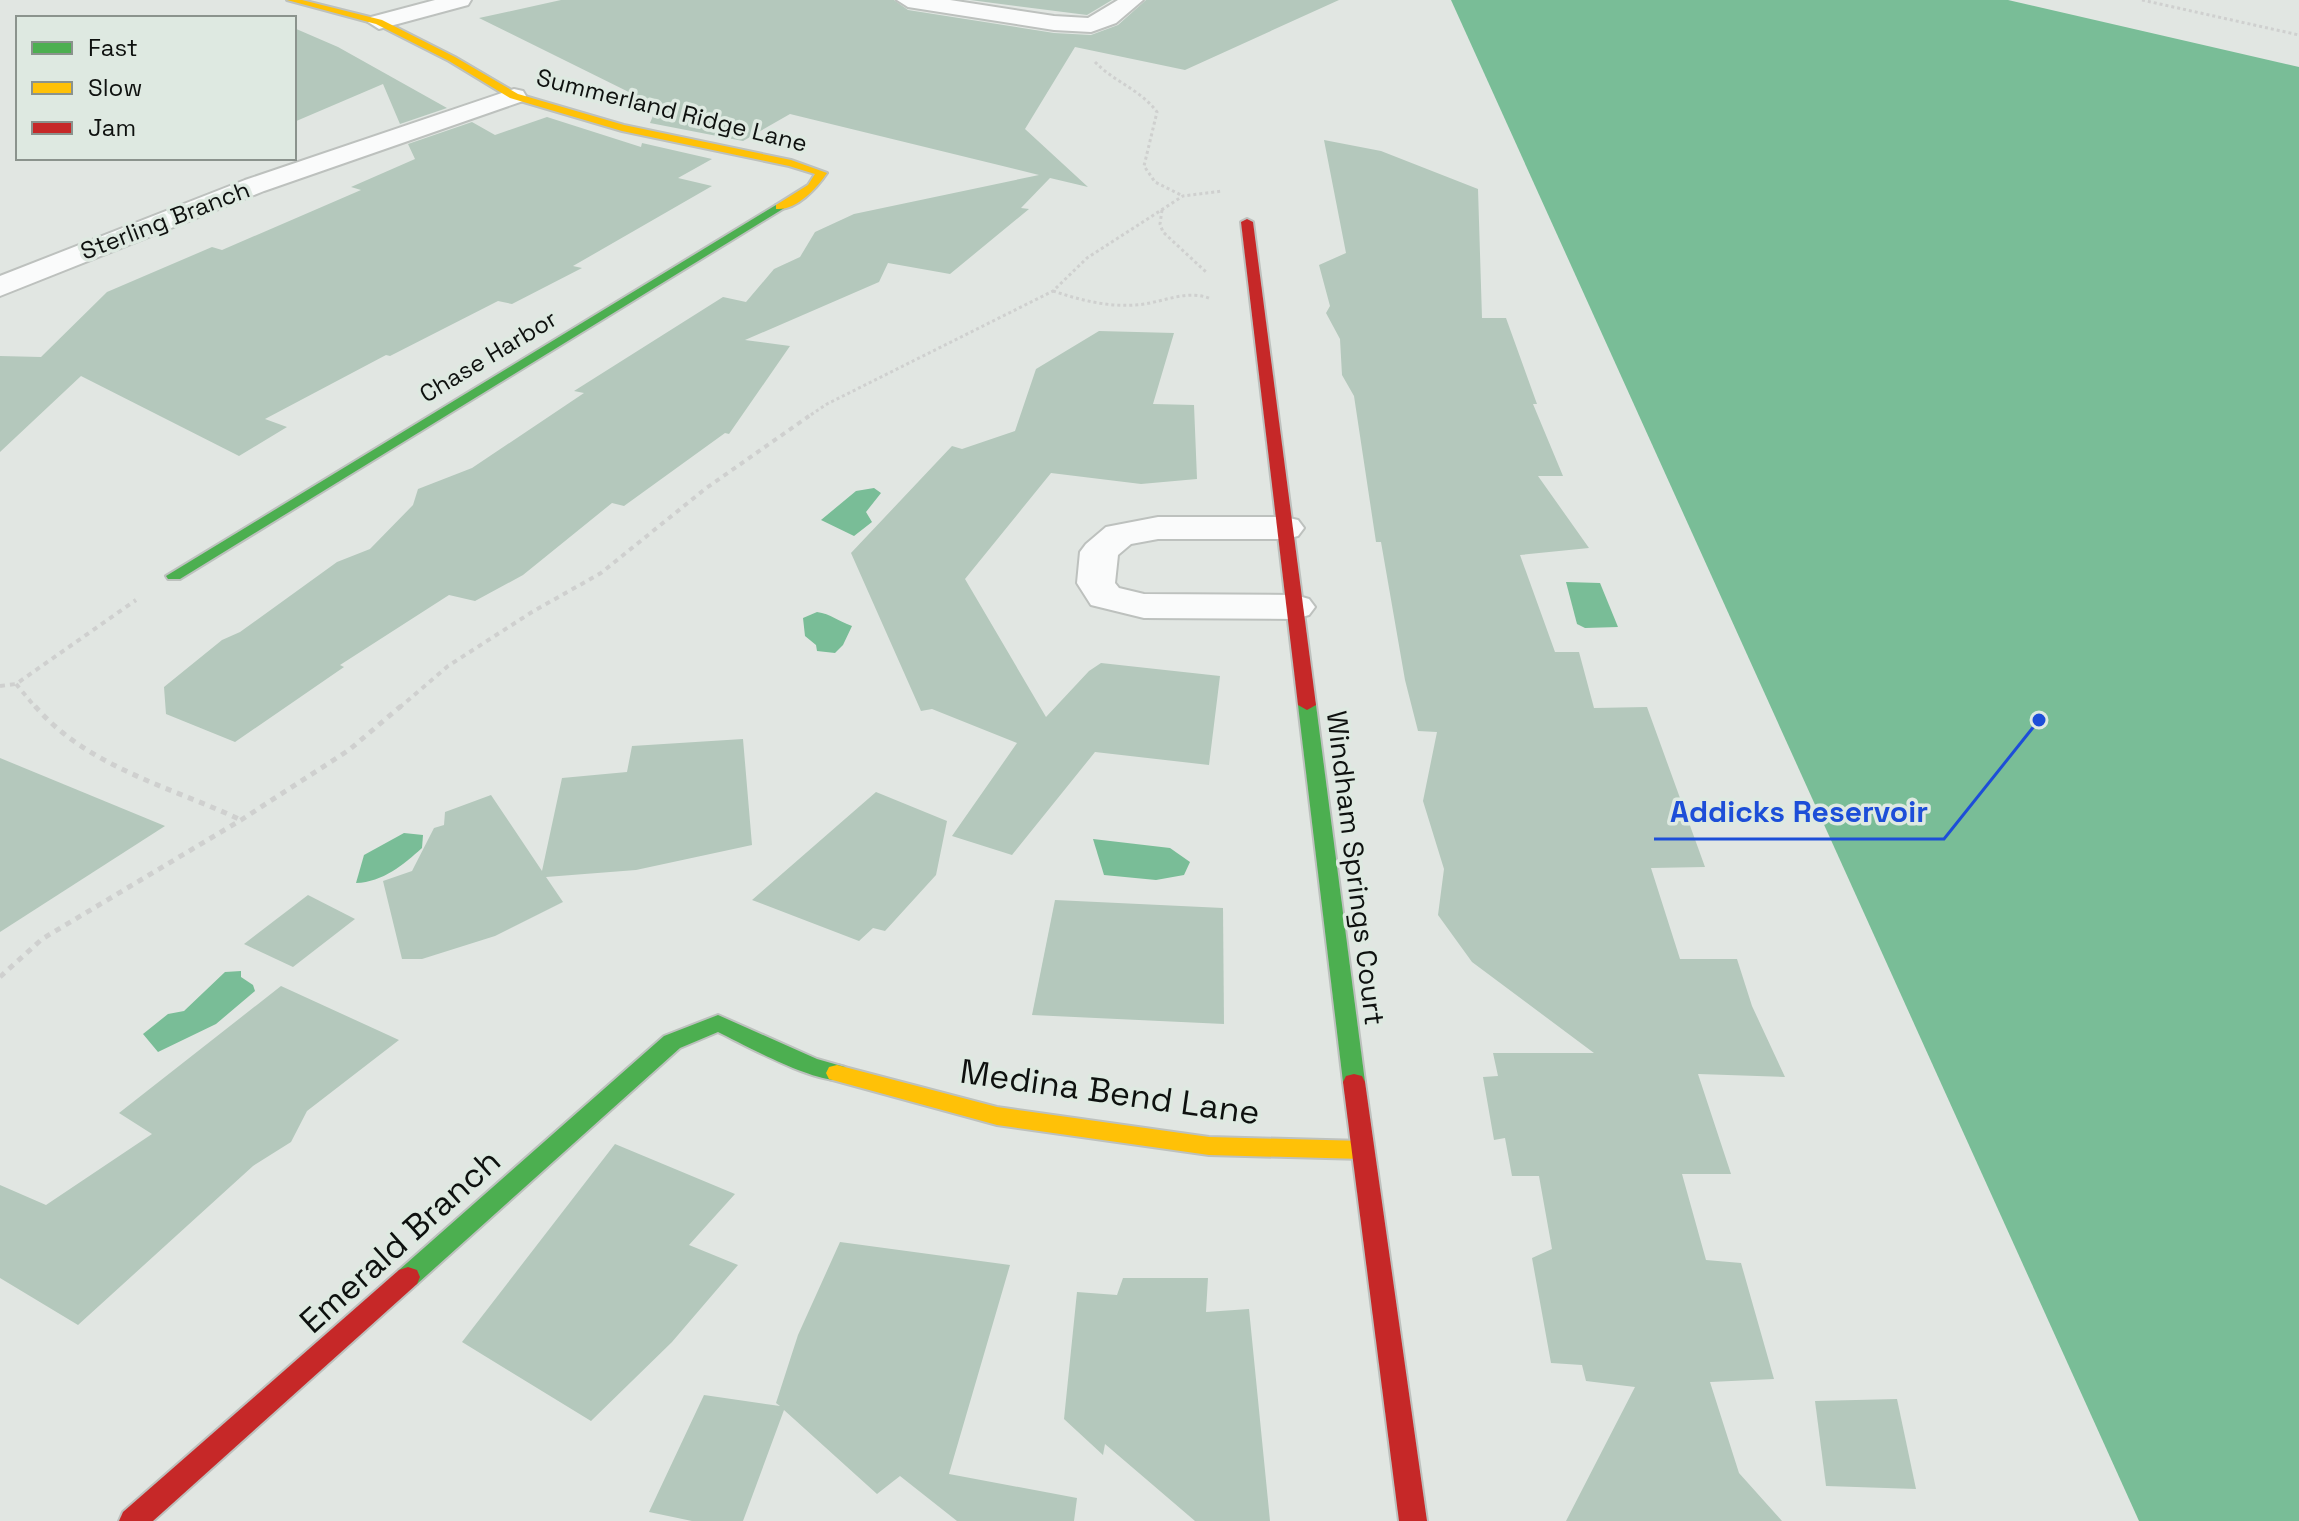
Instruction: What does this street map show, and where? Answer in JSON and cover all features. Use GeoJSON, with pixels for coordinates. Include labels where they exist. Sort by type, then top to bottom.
{"type":"FeatureCollection","features":[{"type":"Feature","properties":{"kind":"street","name":"Summerland Ridge Lane"},"geometry":{"type":"LineString","coordinates":[[291,0],[379,22],[452,59],[514,96],[622,128],[791,163],[822,173]]}},
{"type":"Feature","properties":{"kind":"street"},"geometry":{"type":"LineString","coordinates":[[379,22],[460,0]]}},
{"type":"Feature","properties":{"kind":"street"},"geometry":{"type":"LineString","coordinates":[[908,0],[1054,23],[1091,25],[1108,18],[1132,0]]}},
{"type":"Feature","properties":{"kind":"street","name":"Sterling Branch"},"geometry":{"type":"LineString","coordinates":[[0,287],[108,241],[353,148],[514,96]]}},
{"type":"Feature","properties":{"kind":"street","name":"Chase Harbor"},"geometry":{"type":"LineString","coordinates":[[174,576],[812,187],[822,173]]}},
{"type":"Feature","properties":{"kind":"street","name":"Windham Springs Court"},"geometry":{"type":"LineString","coordinates":[[1247,222],[1363,1150],[1413,1521]]}},
{"type":"Feature","properties":{"kind":"street"},"geometry":{"type":"LineString","coordinates":[[1285,528],[1158,528],[1119,535],[1099,552],[1096,583],[1105,597],[1144,606],[1295,607]]}},
{"type":"Feature","properties":{"kind":"street","name":"Medina Bend Lane"},"geometry":{"type":"LineString","coordinates":[[718,1023],[811,1066],[997,1116],[1209,1146],[1363,1150]]}},
{"type":"Feature","properties":{"kind":"street","name":"Emerald Branch"},"geometry":{"type":"LineString","coordinates":[[133,1521],[672,1042],[718,1023]]}},
{"type":"Feature","properties":{"kind":"path"},"geometry":{"type":"LineString","coordinates":[[2142,0],[2299,35]]}},
{"type":"Feature","properties":{"kind":"path"},"geometry":{"type":"LineString","coordinates":[[1091,25],[1095,62],[1105,75],[1148,96],[1157,112],[1144,166],[1155,182],[1183,196]]}},
{"type":"Feature","properties":{"kind":"path"},"geometry":{"type":"LineString","coordinates":[[0,977],[42,939],[241,820],[349,750],[448,666],[532,612],[601,573],[705,489],[827,404],[1053,291],[1087,258],[1183,196],[1232,190]]}},
{"type":"Feature","properties":{"kind":"path"},"geometry":{"type":"LineString","coordinates":[[1162,210],[1160,224],[1163,232],[1204,269],[1210,279]]}},
{"type":"Feature","properties":{"kind":"path"},"geometry":{"type":"LineString","coordinates":[[1212,312],[1210,297],[1216,290]]}},
{"type":"Feature","properties":{"kind":"path"},"geometry":{"type":"LineString","coordinates":[[1053,291],[1090,305],[1138,305],[1199,295],[1210,297]]}},
{"type":"Feature","properties":{"kind":"path"},"geometry":{"type":"LineString","coordinates":[[0,686],[16,684],[85,633],[174,576]]}},
{"type":"Feature","properties":{"kind":"path"},"geometry":{"type":"LineString","coordinates":[[16,684],[56,729],[96,757],[149,783],[212,805],[241,820]]}},
{"type":"Feature","properties":{"kind":"shaded area"},"geometry":{"type":"Polygon","coordinates":[[[1451,0],[2008,0],[2299,67],[2299,1521],[2139,1521],[1451,0]]]}},
{"type":"Feature","properties":{"kind":"shaded area"},"geometry":{"type":"Polygon","coordinates":[[[874,488],[881,493],[866,512],[872,522],[854,536],[821,520],[856,491],[874,488]]]}},
{"type":"Feature","properties":{"kind":"shaded area"},"geometry":{"type":"Polygon","coordinates":[[[1566,582],[1600,583],[1618,627],[1585,628],[1577,624],[1566,582]]]}},
{"type":"Feature","properties":{"kind":"shaded area"},"geometry":{"type":"Polygon","coordinates":[[[817,612],[852,626],[843,645],[835,653],[817,651],[816,645],[805,636],[803,618],[817,612]]]}},
{"type":"Feature","properties":{"kind":"shaded area"},"geometry":{"type":"Polygon","coordinates":[[[404,833],[423,835],[422,848],[384,876],[356,883],[364,855],[404,833]]]}},
{"type":"Feature","properties":{"kind":"shaded area"},"geometry":{"type":"Polygon","coordinates":[[[1093,839],[1170,848],[1190,862],[1184,875],[1156,880],[1104,875],[1093,839]]]}},
{"type":"Feature","properties":{"kind":"shaded area"},"geometry":{"type":"Polygon","coordinates":[[[241,971],[241,977],[253,985],[255,991],[216,1024],[158,1052],[143,1034],[168,1014],[184,1011],[225,972],[241,971]]]}},
{"type":"Feature","properties":{"kind":"building"},"geometry":{"type":"Polygon","coordinates":[[[561,0],[894,0],[908,10],[1054,33],[1091,35],[1118,25],[1146,0],[1339,0],[1185,70],[1075,47],[1025,129],[1088,187],[1050,178],[1021,208],[1029,209],[950,274],[888,263],[879,282],[745,340],[790,346],[729,434],[725,433],[624,506],[612,503],[523,575],[475,601],[449,595],[340,665],[344,667],[235,742],[166,714],[164,687],[222,640],[240,632],[337,562],[370,549],[413,505],[418,489],[472,468],[584,393],[574,391],[723,297],[746,302],[774,269],[800,257],[815,232],[854,214],[1039,175],[790,114],[743,141],[650,123],[657,106],[479,18],[561,0]]]}},
{"type":"Feature","properties":{"kind":"building"},"geometry":{"type":"Polygon","coordinates":[[[970,0],[1112,0],[1087,15],[970,0]]]}},
{"type":"Feature","properties":{"kind":"building"},"geometry":{"type":"Polygon","coordinates":[[[296,29],[338,47],[447,108],[400,124],[383,84],[296,121],[296,29]]]}},
{"type":"Feature","properties":{"kind":"building"},"geometry":{"type":"Polygon","coordinates":[[[547,117],[641,147],[642,143],[712,159],[678,178],[712,186],[573,266],[582,268],[512,304],[498,301],[390,356],[386,355],[265,419],[287,427],[239,456],[81,376],[0,452],[0,356],[41,357],[107,292],[212,247],[222,250],[361,190],[351,187],[415,159],[408,144],[472,122],[495,135],[547,117]]]}},
{"type":"Feature","properties":{"kind":"building"},"geometry":{"type":"Polygon","coordinates":[[[1324,140],[1381,151],[1478,189],[1482,318],[1506,318],[1537,404],[1533,404],[1563,476],[1538,476],[1589,548],[1520,555],[1555,652],[1579,652],[1594,708],[1647,707],[1705,867],[1651,868],[1680,959],[1737,959],[1752,1006],[1785,1077],[1698,1074],[1731,1174],[1682,1174],[1706,1260],[1741,1263],[1774,1379],[1710,1382],[1739,1473],[1782,1521],[1566,1521],[1635,1387],[1586,1381],[1582,1365],[1551,1363],[1532,1258],[1552,1249],[1539,1176],[1512,1176],[1505,1138],[1494,1140],[1483,1077],[1498,1076],[1493,1053],[1594,1053],[1472,962],[1438,915],[1444,869],[1423,801],[1437,732],[1418,731],[1405,680],[1381,542],[1376,542],[1354,396],[1342,375],[1340,339],[1326,313],[1330,306],[1319,265],[1346,253],[1324,140]]]}},
{"type":"Feature","properties":{"kind":"building"},"geometry":{"type":"Polygon","coordinates":[[[1099,331],[1174,333],[1153,404],[1194,405],[1197,479],[1141,484],[1051,473],[965,579],[1046,717],[1089,671],[1101,663],[1220,676],[1209,765],[1095,752],[1012,855],[952,836],[1017,743],[932,709],[921,711],[851,553],[952,446],[962,449],[1015,431],[1036,369],[1099,331]]]}},
{"type":"Feature","properties":{"kind":"building"},"geometry":{"type":"Polygon","coordinates":[[[743,739],[752,845],[636,870],[546,877],[563,902],[495,936],[422,959],[402,959],[383,881],[412,871],[434,828],[444,825],[445,812],[491,795],[542,871],[562,778],[627,772],[632,746],[743,739]]]}},
{"type":"Feature","properties":{"kind":"building"},"geometry":{"type":"Polygon","coordinates":[[[0,758],[165,826],[0,932],[0,758]]]}},
{"type":"Feature","properties":{"kind":"building"},"geometry":{"type":"Polygon","coordinates":[[[876,792],[947,821],[936,875],[885,931],[873,928],[859,941],[752,900],[876,792]]]}},
{"type":"Feature","properties":{"kind":"building"},"geometry":{"type":"Polygon","coordinates":[[[308,895],[355,919],[293,967],[244,944],[308,895]]]}},
{"type":"Feature","properties":{"kind":"building"},"geometry":{"type":"Polygon","coordinates":[[[1055,900],[1223,908],[1224,1024],[1032,1015],[1055,900]]]}},
{"type":"Feature","properties":{"kind":"building"},"geometry":{"type":"Polygon","coordinates":[[[281,986],[399,1040],[307,1111],[291,1142],[253,1166],[78,1325],[0,1278],[0,1185],[46,1205],[152,1134],[119,1113],[281,986]]]}},
{"type":"Feature","properties":{"kind":"building"},"geometry":{"type":"Polygon","coordinates":[[[615,1144],[735,1194],[689,1245],[738,1265],[672,1342],[591,1421],[462,1342],[615,1144]]]}},
{"type":"Feature","properties":{"kind":"building"},"geometry":{"type":"Polygon","coordinates":[[[840,1242],[1010,1265],[949,1474],[1077,1498],[1074,1521],[957,1521],[900,1476],[877,1494],[784,1410],[743,1521],[692,1521],[649,1512],[704,1395],[780,1406],[776,1403],[798,1335],[840,1242]]]}},
{"type":"Feature","properties":{"kind":"building"},"geometry":{"type":"Polygon","coordinates":[[[1123,1278],[1208,1278],[1206,1312],[1249,1309],[1270,1521],[1195,1521],[1105,1444],[1103,1455],[1064,1419],[1077,1292],[1117,1295],[1123,1278]]]}},
{"type":"Feature","properties":{"kind":"building"},"geometry":{"type":"Polygon","coordinates":[[[1897,1399],[1916,1489],[1826,1486],[1815,1401],[1897,1399]]]}},
{"type":"Feature","properties":{"kind":"traffic: fast"},"geometry":{"type":"LineString","coordinates":[[174,576],[780,207]]}},
{"type":"Feature","properties":{"kind":"traffic: fast"},"geometry":{"type":"LineString","coordinates":[[1307,705],[1354,1082]]}},
{"type":"Feature","properties":{"kind":"traffic: fast"},"geometry":{"type":"LineString","coordinates":[[408,1277],[672,1042],[718,1023],[811,1066],[837,1073]]}},
{"type":"Feature","properties":{"kind":"traffic: slow"},"geometry":{"type":"LineString","coordinates":[[291,0],[379,22],[452,59],[514,96],[622,128],[791,163],[822,173],[812,187],[780,207]]}},
{"type":"Feature","properties":{"kind":"traffic: slow"},"geometry":{"type":"LineString","coordinates":[[837,1073],[997,1116],[1209,1146],[1363,1150]]}},
{"type":"Feature","properties":{"kind":"traffic: jam"},"geometry":{"type":"LineString","coordinates":[[1247,222],[1307,705]]}},
{"type":"Feature","properties":{"kind":"traffic: jam"},"geometry":{"type":"LineString","coordinates":[[1354,1082],[1413,1521]]}},
{"type":"Feature","properties":{"kind":"traffic: jam"},"geometry":{"type":"LineString","coordinates":[[133,1521],[408,1277]]}},
{"type":"Feature","properties":{"kind":"place","name":"Addicks Reservoir"},"geometry":{"type":"Point","coordinates":[2039,720]}}]}
